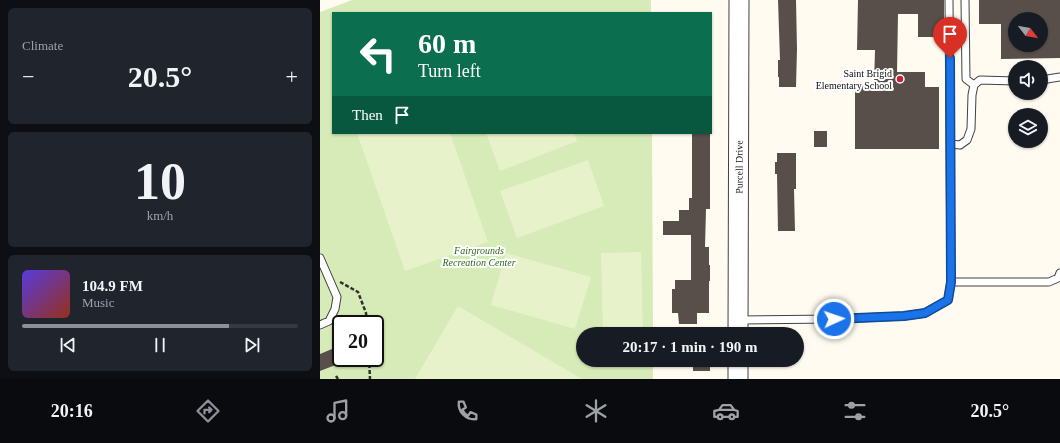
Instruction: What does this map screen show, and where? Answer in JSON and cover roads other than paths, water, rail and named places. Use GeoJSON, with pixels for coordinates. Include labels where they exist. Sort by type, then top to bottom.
{"type":"FeatureCollection","features":[{"type":"Feature","properties":{"kind":"street","name":"Purcell Drive"},"geometry":{"type":"LineString","coordinates":[[738,327],[739,0]]}},
{"type":"Feature","properties":{"kind":"street"},"geometry":{"type":"LineString","coordinates":[[738,367],[738,379]]}},
{"type":"Feature","properties":{"kind":"lane"},"geometry":{"type":"LineString","coordinates":[[738,327],[834,319],[904,316],[925,313],[948,300],[951,282],[949,0]]}},
{"type":"Feature","properties":{"kind":"lane"},"geometry":{"type":"LineString","coordinates":[[965,0],[966,79],[974,85]]}},
{"type":"Feature","properties":{"kind":"lane"},"geometry":{"type":"LineString","coordinates":[[1048,79],[1060,77]]}},
{"type":"Feature","properties":{"kind":"lane"},"geometry":{"type":"LineString","coordinates":[[950,144],[960,145],[967,140],[971,130],[972,95],[974,85],[980,80],[1008,81]]}},
{"type":"Feature","properties":{"kind":"lane"},"geometry":{"type":"LineString","coordinates":[[320,258],[337,298],[335,309],[329,320],[320,325]]}},
{"type":"Feature","properties":{"kind":"lane"},"geometry":{"type":"LineString","coordinates":[[951,282],[1049,282],[1058,278],[1060,273]]}},
{"type":"Feature","properties":{"kind":"place","name":"Saint Brigid Elementary School"},"geometry":{"type":"Point","coordinates":[900,79]}},
{"type":"Feature","properties":{"kind":"park label","name":"Fairgrounds Recreation Center"},"geometry":{"type":"Point","coordinates":[479,256]}}]}
